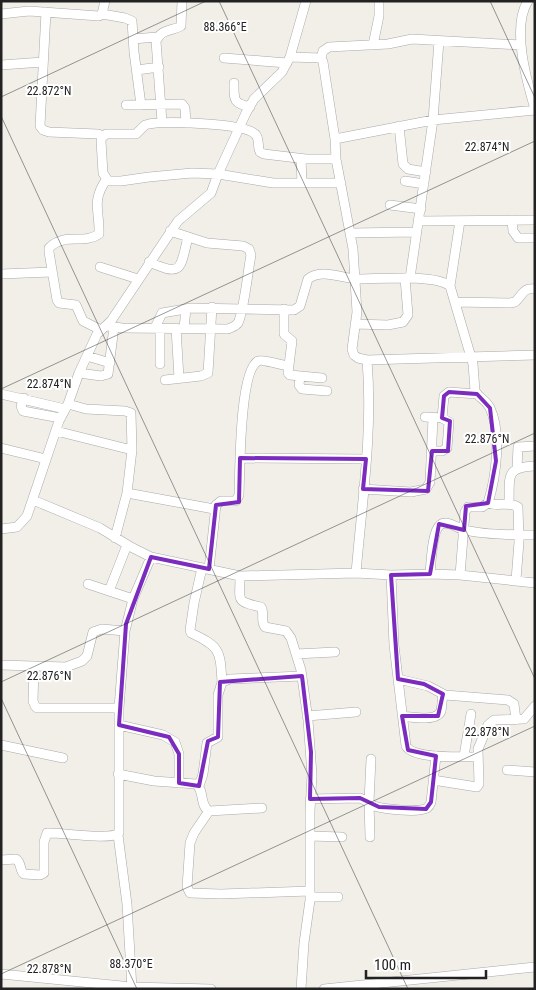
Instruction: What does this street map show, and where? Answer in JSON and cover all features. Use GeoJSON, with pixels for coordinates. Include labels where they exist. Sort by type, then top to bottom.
{"type":"FeatureCollection","features":[{"type":"Feature","properties":{"kind":"street"},"geometry":{"type":"LineString","coordinates":[[102,14],[105,1]]}},
{"type":"Feature","properties":{"kind":"street"},"geometry":{"type":"LineString","coordinates":[[162,122],[156,41],[166,30],[181,26],[182,1]]}},
{"type":"Feature","properties":{"kind":"street"},"geometry":{"type":"LineString","coordinates":[[1,529],[17,528],[27,516],[60,418],[87,356],[170,231],[186,213],[212,193],[218,174],[254,100],[282,72],[288,60],[306,1]]}},
{"type":"Feature","properties":{"kind":"street"},"geometry":{"type":"LineString","coordinates":[[373,45],[379,16],[379,1]]}},
{"type":"Feature","properties":{"kind":"street"},"geometry":{"type":"LineString","coordinates":[[335,139],[433,120],[535,109],[524,72],[521,45],[522,15],[528,1]]}},
{"type":"Feature","properties":{"kind":"street"},"geometry":{"type":"LineString","coordinates":[[46,12],[40,121],[40,126],[43,130],[104,136],[136,134],[144,125],[162,122],[240,127],[257,135],[258,148],[264,154],[301,159],[336,159]]}},
{"type":"Feature","properties":{"kind":"street"},"geometry":{"type":"LineString","coordinates":[[1,14],[46,12],[95,16],[102,14],[130,19],[133,25],[133,39],[142,105]]}},
{"type":"Feature","properties":{"kind":"street"},"geometry":{"type":"LineString","coordinates":[[133,39],[158,37]]}},
{"type":"Feature","properties":{"kind":"street"},"geometry":{"type":"LineString","coordinates":[[521,45],[412,39],[399,43],[329,47],[323,52],[321,58],[335,139],[336,159],[350,233],[355,279],[356,312],[352,349],[354,355],[367,360],[535,356]]}},
{"type":"Feature","properties":{"kind":"street"},"geometry":{"type":"LineString","coordinates":[[355,324],[404,322],[408,315],[408,278],[421,209],[433,120],[439,41]]}},
{"type":"Feature","properties":{"kind":"street"},"geometry":{"type":"LineString","coordinates":[[224,58],[288,60],[321,58]]}},
{"type":"Feature","properties":{"kind":"street"},"geometry":{"type":"LineString","coordinates":[[1,65],[43,62]]}},
{"type":"Feature","properties":{"kind":"street"},"geometry":{"type":"LineString","coordinates":[[137,70],[159,67]]}},
{"type":"Feature","properties":{"kind":"street"},"geometry":{"type":"LineString","coordinates":[[234,83],[236,102],[250,107]]}},
{"type":"Feature","properties":{"kind":"street"},"geometry":{"type":"LineString","coordinates":[[126,106],[182,104],[185,108],[186,123]]}},
{"type":"Feature","properties":{"kind":"street"},"geometry":{"type":"LineString","coordinates":[[399,126],[403,164],[408,168],[426,172]]}},
{"type":"Feature","properties":{"kind":"street"},"geometry":{"type":"LineString","coordinates":[[104,136],[101,141],[103,173],[106,180],[110,182],[177,173],[218,174],[258,182],[341,183]]}},
{"type":"Feature","properties":{"kind":"street"},"geometry":{"type":"LineString","coordinates":[[301,159],[302,184]]}},
{"type":"Feature","properties":{"kind":"street"},"geometry":{"type":"LineString","coordinates":[[106,180],[98,192],[99,234],[92,237],[66,239],[54,243],[49,248],[51,272],[59,303],[76,305],[83,321],[107,328],[228,329],[234,327],[242,310],[250,255],[249,249],[246,246],[221,245],[170,231]]}},
{"type":"Feature","properties":{"kind":"street"},"geometry":{"type":"LineString","coordinates":[[405,181],[424,184]]}},
{"type":"Feature","properties":{"kind":"street"},"geometry":{"type":"LineString","coordinates":[[390,205],[421,209]]}},
{"type":"Feature","properties":{"kind":"street"},"geometry":{"type":"LineString","coordinates":[[512,220],[513,231],[518,238],[535,238]]}},
{"type":"Feature","properties":{"kind":"street"},"geometry":{"type":"LineString","coordinates":[[419,221],[535,220]]}},
{"type":"Feature","properties":{"kind":"street"},"geometry":{"type":"LineString","coordinates":[[460,221],[450,286],[472,358],[475,391],[485,400],[494,420],[496,469],[488,503],[482,507],[468,508],[465,512],[460,575]]}},
{"type":"Feature","properties":{"kind":"street"},"geometry":{"type":"LineString","coordinates":[[350,233],[416,232]]}},
{"type":"Feature","properties":{"kind":"street"},"geometry":{"type":"LineString","coordinates":[[149,262],[167,270],[176,270],[182,259],[188,237]]}},
{"type":"Feature","properties":{"kind":"street"},"geometry":{"type":"LineString","coordinates":[[100,267],[138,279]]}},
{"type":"Feature","properties":{"kind":"street"},"geometry":{"type":"LineString","coordinates":[[1,274],[51,272]]}},
{"type":"Feature","properties":{"kind":"street"},"geometry":{"type":"LineString","coordinates":[[160,364],[158,328],[162,314],[186,309],[212,307],[242,310],[294,310],[300,306],[308,279],[311,276],[328,275],[355,279],[408,278],[442,282],[450,286]]}},
{"type":"Feature","properties":{"kind":"street"},"geometry":{"type":"LineString","coordinates":[[455,302],[510,303],[518,299],[525,290],[529,288],[535,289]]}},
{"type":"Feature","properties":{"kind":"street"},"geometry":{"type":"LineString","coordinates":[[165,380],[201,376],[208,373],[212,307]]}},
{"type":"Feature","properties":{"kind":"street"},"geometry":{"type":"LineString","coordinates":[[179,378],[180,328],[186,309]]}},
{"type":"Feature","properties":{"kind":"street"},"geometry":{"type":"LineString","coordinates":[[284,309],[284,334],[292,341],[288,366],[290,375],[322,378]]}},
{"type":"Feature","properties":{"kind":"street"},"geometry":{"type":"LineString","coordinates":[[79,373],[108,374],[110,363],[107,328]]}},
{"type":"Feature","properties":{"kind":"street"},"geometry":{"type":"LineString","coordinates":[[87,356],[110,363]]}},
{"type":"Feature","properties":{"kind":"street"},"geometry":{"type":"LineString","coordinates":[[356,573],[370,395],[367,360]]}},
{"type":"Feature","properties":{"kind":"street"},"geometry":{"type":"LineString","coordinates":[[262,808],[209,811],[203,806],[199,786],[208,743],[218,737],[218,695],[222,682],[218,650],[213,645],[191,634],[190,630],[194,603],[205,568],[214,508],[218,502],[233,502],[238,498],[244,397],[251,372],[256,363],[261,361],[288,366]]}},
{"type":"Feature","properties":{"kind":"street"},"geometry":{"type":"LineString","coordinates":[[300,376],[299,385],[302,389],[327,391]]}},
{"type":"Feature","properties":{"kind":"street"},"geometry":{"type":"LineString","coordinates":[[363,488],[411,492],[426,489],[430,482],[433,418],[444,396],[449,392],[477,394]]}},
{"type":"Feature","properties":{"kind":"street"},"geometry":{"type":"LineString","coordinates":[[1,394],[86,409],[129,412],[133,417],[132,450],[126,493],[115,538]]}},
{"type":"Feature","properties":{"kind":"street"},"geometry":{"type":"LineString","coordinates":[[24,398],[21,406],[23,411],[60,418]]}},
{"type":"Feature","properties":{"kind":"street"},"geometry":{"type":"LineString","coordinates":[[432,451],[442,451],[447,448],[450,422],[433,418]]}},
{"type":"Feature","properties":{"kind":"street"},"geometry":{"type":"LineString","coordinates":[[56,431],[132,450]]}},
{"type":"Feature","properties":{"kind":"street"},"geometry":{"type":"LineString","coordinates":[[509,504],[510,480],[512,472],[516,468],[518,447],[535,446]]}},
{"type":"Feature","properties":{"kind":"street"},"geometry":{"type":"LineString","coordinates":[[1,448],[46,459]]}},
{"type":"Feature","properties":{"kind":"street"},"geometry":{"type":"LineString","coordinates":[[240,458],[366,459]]}},
{"type":"Feature","properties":{"kind":"street"},"geometry":{"type":"LineString","coordinates":[[516,468],[535,466]]}},
{"type":"Feature","properties":{"kind":"street"},"geometry":{"type":"LineString","coordinates":[[126,493],[214,508]]}},
{"type":"Feature","properties":{"kind":"street"},"geometry":{"type":"LineString","coordinates":[[33,500],[88,522],[151,557],[240,576],[356,573],[391,575],[430,574],[460,575],[535,583]]}},
{"type":"Feature","properties":{"kind":"street"},"geometry":{"type":"LineString","coordinates":[[488,503],[497,505],[509,504],[518,507],[519,535],[516,580]]}},
{"type":"Feature","properties":{"kind":"street"},"geometry":{"type":"LineString","coordinates":[[430,574],[435,534],[438,526],[442,524],[448,524],[464,530],[535,535]]}},
{"type":"Feature","properties":{"kind":"street"},"geometry":{"type":"LineString","coordinates":[[109,591],[127,545]]}},
{"type":"Feature","properties":{"kind":"street"},"geometry":{"type":"LineString","coordinates":[[132,988],[127,904],[118,835],[119,708],[125,631],[133,599],[151,557]]}},
{"type":"Feature","properties":{"kind":"street"},"geometry":{"type":"LineString","coordinates":[[391,575],[394,645],[402,716],[408,749],[420,754],[436,756],[477,757]]}},
{"type":"Feature","properties":{"kind":"street"},"geometry":{"type":"LineString","coordinates":[[240,576],[240,598],[242,602],[261,607],[264,625],[268,628],[286,632],[291,638],[302,676],[312,775],[310,799],[310,894],[301,989]]}},
{"type":"Feature","properties":{"kind":"street"},"geometry":{"type":"LineString","coordinates":[[88,584],[133,599]]}},
{"type":"Feature","properties":{"kind":"street"},"geometry":{"type":"LineString","coordinates":[[1,665],[66,667],[74,665],[87,656],[93,632],[102,629],[125,631]]}},
{"type":"Feature","properties":{"kind":"street"},"geometry":{"type":"LineString","coordinates":[[296,654],[335,652]]}},
{"type":"Feature","properties":{"kind":"street"},"geometry":{"type":"LineString","coordinates":[[34,667],[34,701],[35,706],[38,708],[119,708]]}},
{"type":"Feature","properties":{"kind":"street"},"geometry":{"type":"LineString","coordinates":[[222,682],[302,676]]}},
{"type":"Feature","properties":{"kind":"street"},"geometry":{"type":"LineString","coordinates":[[398,679],[428,686],[443,694],[508,700],[514,704],[516,720]]}},
{"type":"Feature","properties":{"kind":"street"},"geometry":{"type":"LineString","coordinates":[[402,716],[430,718],[438,716],[441,711],[443,694]]}},
{"type":"Feature","properties":{"kind":"street"},"geometry":{"type":"LineString","coordinates":[[433,780],[477,787],[479,784],[478,749],[490,722],[524,719],[533,711]]}},
{"type":"Feature","properties":{"kind":"street"},"geometry":{"type":"LineString","coordinates":[[307,716],[356,712]]}},
{"type":"Feature","properties":{"kind":"street"},"geometry":{"type":"LineString","coordinates":[[464,756],[471,714]]}},
{"type":"Feature","properties":{"kind":"street"},"geometry":{"type":"LineString","coordinates":[[120,725],[150,731],[169,737],[175,742],[180,754],[179,783]]}},
{"type":"Feature","properties":{"kind":"street"},"geometry":{"type":"LineString","coordinates":[[1,745],[63,758]]}},
{"type":"Feature","properties":{"kind":"street"},"geometry":{"type":"LineString","coordinates":[[310,799],[360,798],[369,802],[372,806],[411,810],[426,809],[430,806],[431,802],[436,756]]}},
{"type":"Feature","properties":{"kind":"street"},"geometry":{"type":"LineString","coordinates":[[370,837],[371,759]]}},
{"type":"Feature","properties":{"kind":"street"},"geometry":{"type":"LineString","coordinates":[[507,770],[535,772]]}},
{"type":"Feature","properties":{"kind":"street"},"geometry":{"type":"LineString","coordinates":[[118,774],[196,784],[199,786]]}},
{"type":"Feature","properties":{"kind":"street"},"geometry":{"type":"LineString","coordinates":[[209,811],[194,833],[190,843],[187,887],[190,892],[310,894],[338,897]]}},
{"type":"Feature","properties":{"kind":"street"},"geometry":{"type":"LineString","coordinates":[[1,860],[16,859],[20,863],[24,874],[40,875],[44,873],[44,842],[47,833],[97,836],[118,835]]}},
{"type":"Feature","properties":{"kind":"street"},"geometry":{"type":"LineString","coordinates":[[310,836],[342,837]]}},
{"type":"Feature","properties":{"kind":"street"},"geometry":{"type":"LineString","coordinates":[[324,989],[364,987],[535,967]]}},
{"type":"Feature","properties":{"kind":"street"},"geometry":{"type":"LineString","coordinates":[[1,974],[132,988],[211,989]]}},
{"type":"Feature","properties":{"kind":"highlighted area"},"geometry":{"type":"Polygon","coordinates":[[[449,392],[477,394],[490,408],[496,461],[488,503],[466,506],[464,530],[439,524],[430,574],[391,575],[398,679],[424,684],[443,694],[438,716],[402,716],[408,750],[436,756],[431,802],[426,809],[379,807],[360,798],[310,799],[311,752],[302,676],[220,682],[218,737],[208,741],[199,786],[179,783],[179,754],[169,737],[119,725],[126,624],[151,557],[209,569],[216,505],[239,502],[240,458],[366,459],[363,489],[428,491],[432,451],[448,451],[450,421],[442,418],[444,396],[449,392]]]}}]}
